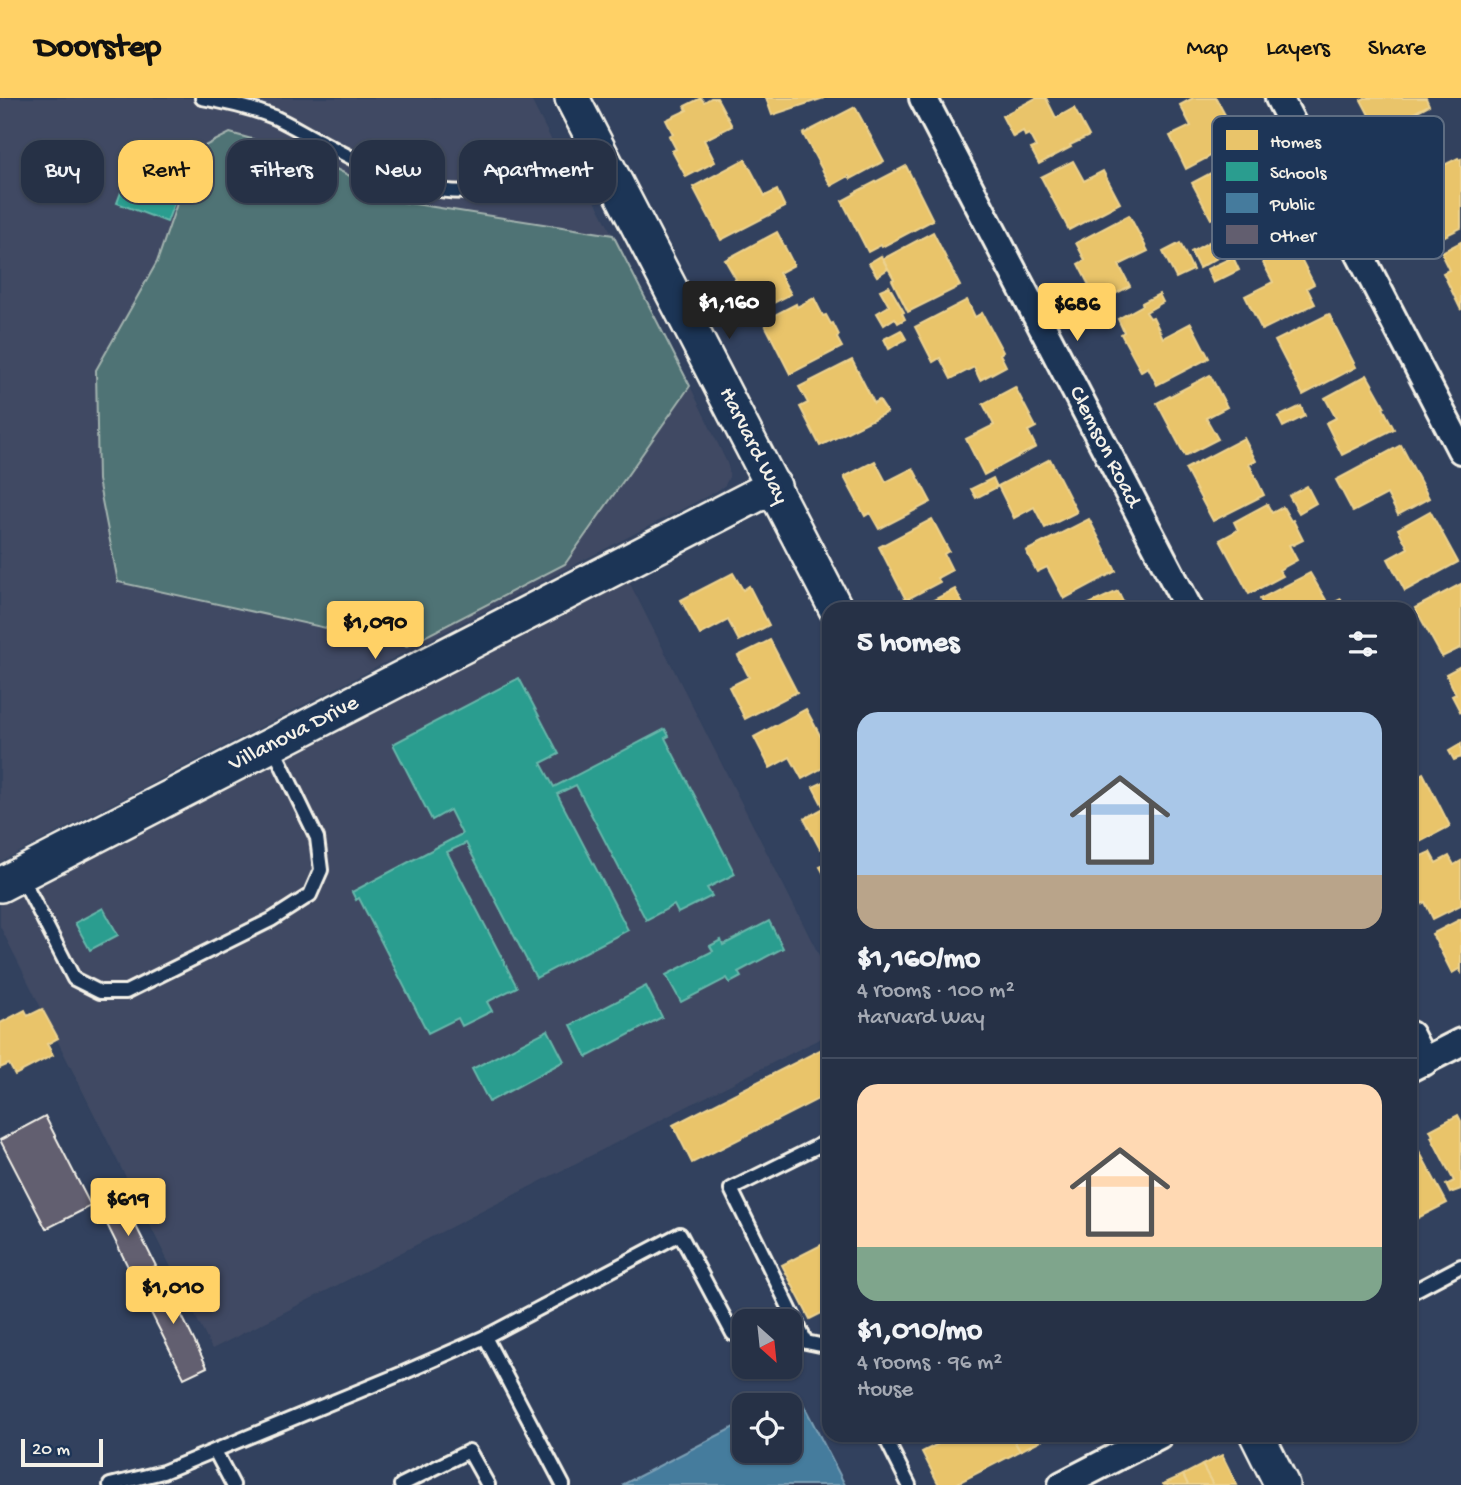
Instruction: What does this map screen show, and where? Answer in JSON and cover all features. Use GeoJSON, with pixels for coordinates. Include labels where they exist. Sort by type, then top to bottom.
{"type":"FeatureCollection","features":[{"type":"Feature","properties":{"kind":"street","name":"Harvard Way"},"geometry":{"type":"LineString","coordinates":[[572,98],[594,140]]}},
{"type":"Feature","properties":{"kind":"street","name":"Clemson Road"},"geometry":{"type":"LineString","coordinates":[[923,98],[1185,602]]}},
{"type":"Feature","properties":{"kind":"street"},"geometry":{"type":"LineString","coordinates":[[1279,98],[1288,116]]}},
{"type":"Feature","properties":{"kind":"street","name":"Harvard Way"},"geometry":{"type":"LineString","coordinates":[[616,182],[832,602]]}},
{"type":"Feature","properties":{"kind":"street"},"geometry":{"type":"LineString","coordinates":[[1362,259],[1461,450]]}},
{"type":"Feature","properties":{"kind":"street","name":"Villanova Drive"},"geometry":{"type":"LineString","coordinates":[[10,880],[774,486]]}},
{"type":"Feature","properties":{"kind":"street"},"geometry":{"type":"LineString","coordinates":[[1417,1065],[1461,1042]]}},
{"type":"Feature","properties":{"kind":"street"},"geometry":{"type":"LineString","coordinates":[[1062,1485],[1145,1442]]}},
{"type":"Feature","properties":{"kind":"street"},"geometry":{"type":"LineString","coordinates":[[1260,1442],[1282,1485]]}},
{"type":"Feature","properties":{"kind":"lane"},"geometry":{"type":"LineString","coordinates":[[202,98],[273,117],[408,184],[459,193]]}},
{"type":"Feature","properties":{"kind":"lane"},"geometry":{"type":"LineString","coordinates":[[10,880],[74,979],[100,992],[126,992],[271,920],[310,895],[321,870],[317,838],[271,745]]}},
{"type":"Feature","properties":{"kind":"lane"},"geometry":{"type":"LineString","coordinates":[[822,1144],[731,1189],[806,1342],[822,1345]]}},
{"type":"Feature","properties":{"kind":"lane"},"geometry":{"type":"LineString","coordinates":[[110,1485],[163,1472],[403,1373],[485,1336],[680,1234],[732,1332]]}},
{"type":"Feature","properties":{"kind":"lane"},"geometry":{"type":"LineString","coordinates":[[1417,1289],[1461,1266]]}},
{"type":"Feature","properties":{"kind":"lane"},"geometry":{"type":"LineString","coordinates":[[485,1336],[563,1485]]}},
{"type":"Feature","properties":{"kind":"lane"},"geometry":{"type":"LineString","coordinates":[[888,1442],[909,1485]]}},
{"type":"Feature","properties":{"kind":"lane"},"geometry":{"type":"LineString","coordinates":[[215,1451],[233,1485]]}},
{"type":"Feature","properties":{"kind":"lane"},"geometry":{"type":"LineString","coordinates":[[401,1485],[469,1451],[488,1485]]}},
{"type":"Feature","properties":{"kind":"shaded area"},"geometry":{"type":"Polygon","coordinates":[[[0,98],[530,98],[551,140],[459,140],[459,203],[596,203],[727,463],[729,477],[725,485],[0,862],[0,98]]]}},
{"type":"Feature","properties":{"kind":"shaded area"},"geometry":{"type":"Polygon","coordinates":[[[623,570],[822,961],[822,1038],[212,1349],[0,926],[0,890],[623,570]]]}},
{"type":"Feature","properties":{"kind":"green space"},"geometry":{"type":"Polygon","coordinates":[[[230,133],[255,140],[227,140],[227,203],[337,203],[337,170],[351,176],[351,203],[408,203],[613,235],[690,386],[565,564],[407,646],[118,582],[98,480],[96,370],[157,262],[177,203],[213,203],[213,142],[230,133]]]}},
{"type":"Feature","properties":{"kind":"building: Homes"},"geometry":{"type":"Polygon","coordinates":[[[701,98],[704,102],[717,98],[732,126],[704,140],[715,162],[686,177],[672,151],[676,149],[669,136],[673,134],[666,120],[687,110],[685,106],[701,98]]]}},
{"type":"Feature","properties":{"kind":"building: Homes"},"geometry":{"type":"Polygon","coordinates":[[[766,98],[824,98],[772,115],[766,98]]]}},
{"type":"Feature","properties":{"kind":"building: Homes"},"geometry":{"type":"Polygon","coordinates":[[[1036,98],[1046,98],[1056,118],[1074,108],[1089,136],[1039,164],[1031,149],[1036,147],[1029,134],[1025,136],[1023,131],[1013,137],[1002,116],[1036,98]]]}},
{"type":"Feature","properties":{"kind":"building: Homes"},"geometry":{"type":"Polygon","coordinates":[[[1193,98],[1216,98],[1226,116],[1212,116],[1212,155],[1186,169],[1170,136],[1191,126],[1180,105],[1193,98]]]}},
{"type":"Feature","properties":{"kind":"building: Homes"},"geometry":{"type":"Polygon","coordinates":[[[1426,98],[1429,105],[1411,116],[1369,116],[1361,100],[1426,98]]]}},
{"type":"Feature","properties":{"kind":"building: Homes"},"geometry":{"type":"Polygon","coordinates":[[[855,107],[884,161],[851,179],[849,176],[831,186],[803,134],[855,107]]]}},
{"type":"Feature","properties":{"kind":"building: Homes"},"geometry":{"type":"Polygon","coordinates":[[[745,159],[765,196],[777,190],[785,207],[721,240],[693,187],[745,159]]]}},
{"type":"Feature","properties":{"kind":"building: Homes"},"geometry":{"type":"Polygon","coordinates":[[[1461,159],[1461,228],[1444,236],[1444,165],[1461,159]]]}},
{"type":"Feature","properties":{"kind":"building: Homes"},"geometry":{"type":"Polygon","coordinates":[[[1073,161],[1084,181],[1103,171],[1120,203],[1069,230],[1041,177],[1073,161]]]}},
{"type":"Feature","properties":{"kind":"building: Homes"},"geometry":{"type":"Polygon","coordinates":[[[906,166],[933,220],[868,252],[842,201],[906,166]]]}},
{"type":"Feature","properties":{"kind":"building: Homes"},"geometry":{"type":"Polygon","coordinates":[[[1212,172],[1212,218],[1211,219],[1192,183],[1212,172]]]}},
{"type":"Feature","properties":{"kind":"building: Homes"},"geometry":{"type":"Polygon","coordinates":[[[1129,215],[1148,251],[1119,265],[1130,286],[1098,303],[1078,264],[1085,260],[1076,243],[1129,215]]]}},
{"type":"Feature","properties":{"kind":"building: Homes"},"geometry":{"type":"Polygon","coordinates":[[[777,232],[794,265],[779,273],[791,294],[752,314],[740,291],[736,293],[731,282],[736,279],[725,260],[777,232]]]}},
{"type":"Feature","properties":{"kind":"building: Homes"},"geometry":{"type":"Polygon","coordinates":[[[933,232],[960,286],[908,312],[883,259],[933,232]]]}},
{"type":"Feature","properties":{"kind":"building: Homes"},"geometry":{"type":"Polygon","coordinates":[[[1211,241],[1212,259],[1215,259],[1199,268],[1191,252],[1211,241]]]}},
{"type":"Feature","properties":{"kind":"building: Homes"},"geometry":{"type":"Polygon","coordinates":[[[1461,242],[1461,310],[1443,273],[1449,270],[1444,259],[1444,251],[1461,242]]]}},
{"type":"Feature","properties":{"kind":"building: Homes"},"geometry":{"type":"Polygon","coordinates":[[[1180,243],[1193,270],[1176,278],[1163,252],[1180,243]]]}},
{"type":"Feature","properties":{"kind":"building: Homes"},"geometry":{"type":"Polygon","coordinates":[[[881,256],[888,269],[877,276],[869,263],[881,256]]]}},
{"type":"Feature","properties":{"kind":"building: Homes"},"geometry":{"type":"Polygon","coordinates":[[[1234,259],[1239,270],[1213,283],[1207,269],[1234,259]]]}},
{"type":"Feature","properties":{"kind":"building: Homes"},"geometry":{"type":"Polygon","coordinates":[[[1301,259],[1314,284],[1307,288],[1315,304],[1262,330],[1245,296],[1273,282],[1262,261],[1301,259]]]}},
{"type":"Feature","properties":{"kind":"building: Homes"},"geometry":{"type":"Polygon","coordinates":[[[889,286],[904,312],[902,313],[905,319],[898,323],[895,318],[884,325],[877,313],[889,306],[880,290],[889,286]]]}},
{"type":"Feature","properties":{"kind":"building: Homes"},"geometry":{"type":"Polygon","coordinates":[[[1159,294],[1163,302],[1146,312],[1150,318],[1153,317],[1163,338],[1191,323],[1209,358],[1157,385],[1148,367],[1141,371],[1121,334],[1124,332],[1118,319],[1159,294]]]}},
{"type":"Feature","properties":{"kind":"building: Homes"},"geometry":{"type":"Polygon","coordinates":[[[814,298],[823,316],[826,315],[831,324],[833,323],[842,347],[790,374],[763,321],[814,298]]]}},
{"type":"Feature","properties":{"kind":"building: Homes"},"geometry":{"type":"Polygon","coordinates":[[[967,300],[975,317],[982,313],[1003,352],[1000,354],[1006,366],[980,380],[974,367],[951,379],[940,358],[933,362],[915,327],[967,300]]]}},
{"type":"Feature","properties":{"kind":"building: Homes"},"geometry":{"type":"Polygon","coordinates":[[[1329,314],[1356,367],[1303,395],[1275,341],[1329,314]]]}},
{"type":"Feature","properties":{"kind":"building: Homes"},"geometry":{"type":"Polygon","coordinates":[[[901,330],[906,339],[889,349],[884,339],[901,330]]]}},
{"type":"Feature","properties":{"kind":"building: Homes"},"geometry":{"type":"Polygon","coordinates":[[[852,360],[874,403],[879,400],[887,412],[820,446],[800,407],[808,403],[799,387],[852,360]]]}},
{"type":"Feature","properties":{"kind":"building: Homes"},"geometry":{"type":"Polygon","coordinates":[[[1210,375],[1227,407],[1206,418],[1218,439],[1185,456],[1157,403],[1210,375]]]}},
{"type":"Feature","properties":{"kind":"building: Homes"},"geometry":{"type":"Polygon","coordinates":[[[1367,375],[1394,429],[1342,455],[1326,423],[1336,418],[1325,398],[1367,375]]]}},
{"type":"Feature","properties":{"kind":"building: Homes"},"geometry":{"type":"Polygon","coordinates":[[[1015,387],[1036,427],[1028,431],[1036,447],[984,475],[966,439],[994,425],[983,404],[1015,387]]]}},
{"type":"Feature","properties":{"kind":"building: Homes"},"geometry":{"type":"Polygon","coordinates":[[[1301,406],[1305,416],[1283,427],[1278,417],[1301,406]]]}},
{"type":"Feature","properties":{"kind":"building: Homes"},"geometry":{"type":"Polygon","coordinates":[[[1244,438],[1256,461],[1249,464],[1264,495],[1213,521],[1185,469],[1244,438]]]}},
{"type":"Feature","properties":{"kind":"building: Homes"},"geometry":{"type":"Polygon","coordinates":[[[1401,445],[1429,498],[1398,515],[1387,494],[1353,512],[1336,480],[1401,445]]]}},
{"type":"Feature","properties":{"kind":"building: Homes"},"geometry":{"type":"Polygon","coordinates":[[[1050,459],[1077,512],[1045,528],[1034,507],[1014,518],[998,486],[1050,459]]]}},
{"type":"Feature","properties":{"kind":"building: Homes"},"geometry":{"type":"Polygon","coordinates":[[[875,461],[886,482],[913,468],[931,502],[879,529],[870,513],[865,516],[844,477],[875,461]]]}},
{"type":"Feature","properties":{"kind":"building: Homes"},"geometry":{"type":"Polygon","coordinates":[[[993,478],[997,487],[976,498],[971,489],[993,478]]]}},
{"type":"Feature","properties":{"kind":"building: Homes"},"geometry":{"type":"Polygon","coordinates":[[[1307,486],[1316,503],[1299,513],[1289,496],[1307,486]]]}},
{"type":"Feature","properties":{"kind":"building: Homes"},"geometry":{"type":"Polygon","coordinates":[[[1267,504],[1272,513],[1283,507],[1303,540],[1289,545],[1297,560],[1279,570],[1283,576],[1249,594],[1220,540],[1238,530],[1234,522],[1267,504]]]}},
{"type":"Feature","properties":{"kind":"building: Homes"},"geometry":{"type":"Polygon","coordinates":[[[1430,511],[1458,562],[1405,591],[1388,559],[1408,548],[1398,529],[1430,511]]]}},
{"type":"Feature","properties":{"kind":"building: Homes"},"geometry":{"type":"Polygon","coordinates":[[[932,519],[949,551],[944,554],[952,570],[937,578],[940,582],[906,600],[879,547],[932,519]]]}},
{"type":"Feature","properties":{"kind":"building: Homes"},"geometry":{"type":"Polygon","coordinates":[[[1089,519],[1116,571],[1064,599],[1047,567],[1037,572],[1026,551],[1089,519]]]}},
{"type":"Feature","properties":{"kind":"building: Homes"},"geometry":{"type":"Polygon","coordinates":[[[733,573],[743,590],[749,586],[769,625],[739,641],[728,620],[700,635],[681,600],[733,573]]]}},
{"type":"Feature","properties":{"kind":"building: Homes"},"geometry":{"type":"Polygon","coordinates":[[[1310,573],[1327,602],[1262,602],[1260,599],[1310,573]]]}},
{"type":"Feature","properties":{"kind":"building: Homes"},"geometry":{"type":"Polygon","coordinates":[[[1461,584],[1461,649],[1442,657],[1417,607],[1461,584]]]}},
{"type":"Feature","properties":{"kind":"building: Homes"},"geometry":{"type":"Polygon","coordinates":[[[955,589],[962,602],[930,602],[955,589]]]}},
{"type":"Feature","properties":{"kind":"building: Homes"},"geometry":{"type":"Polygon","coordinates":[[[1118,591],[1124,602],[1094,602],[1118,591]]]}},
{"type":"Feature","properties":{"kind":"building: Homes"},"geometry":{"type":"Polygon","coordinates":[[[770,640],[797,692],[745,719],[729,687],[749,677],[738,656],[770,640]]]}},
{"type":"Feature","properties":{"kind":"building: Homes"},"geometry":{"type":"Polygon","coordinates":[[[1461,666],[1461,713],[1452,696],[1456,694],[1446,674],[1461,666]]]}},
{"type":"Feature","properties":{"kind":"building: Homes"},"geometry":{"type":"Polygon","coordinates":[[[806,709],[822,739],[822,768],[802,779],[790,757],[770,768],[754,737],[806,709]]]}},
{"type":"Feature","properties":{"kind":"building: Homes"},"geometry":{"type":"Polygon","coordinates":[[[1461,744],[1461,757],[1454,760],[1449,751],[1461,744]]]}},
{"type":"Feature","properties":{"kind":"building: Homes"},"geometry":{"type":"Polygon","coordinates":[[[1423,773],[1450,826],[1417,843],[1417,776],[1423,773]]]}},
{"type":"Feature","properties":{"kind":"building: Homes"},"geometry":{"type":"Polygon","coordinates":[[[822,783],[822,804],[813,787],[822,783]]]}},
{"type":"Feature","properties":{"kind":"building: Homes"},"geometry":{"type":"Polygon","coordinates":[[[822,809],[822,848],[820,849],[804,819],[822,809]]]}},
{"type":"Feature","properties":{"kind":"building: Homes"},"geometry":{"type":"Polygon","coordinates":[[[1430,852],[1436,863],[1449,856],[1454,865],[1461,861],[1461,905],[1433,919],[1425,902],[1417,907],[1417,858],[1430,852]]]}},
{"type":"Feature","properties":{"kind":"building: Homes"},"geometry":{"type":"Polygon","coordinates":[[[1461,919],[1461,972],[1459,969],[1452,973],[1432,934],[1461,919]]]}},
{"type":"Feature","properties":{"kind":"building: Homes"},"geometry":{"type":"Polygon","coordinates":[[[42,1009],[58,1038],[47,1044],[53,1055],[15,1075],[9,1064],[0,1068],[0,1023],[25,1010],[28,1016],[42,1009]]]}},
{"type":"Feature","properties":{"kind":"building: Homes"},"geometry":{"type":"Polygon","coordinates":[[[822,1049],[822,1097],[692,1163],[673,1125],[822,1049]]]}},
{"type":"Feature","properties":{"kind":"building: Homes"},"geometry":{"type":"Polygon","coordinates":[[[1458,1115],[1461,1121],[1461,1189],[1450,1193],[1446,1185],[1454,1181],[1430,1130],[1458,1115]]]}},
{"type":"Feature","properties":{"kind":"building: Homes"},"geometry":{"type":"Polygon","coordinates":[[[1419,1151],[1447,1203],[1417,1218],[1419,1151]]]}},
{"type":"Feature","properties":{"kind":"building: Homes"},"geometry":{"type":"Polygon","coordinates":[[[822,1245],[822,1313],[810,1319],[782,1265],[822,1245]]]}},
{"type":"Feature","properties":{"kind":"building: Homes"},"geometry":{"type":"Polygon","coordinates":[[[942,1442],[1015,1442],[1020,1451],[954,1485],[939,1485],[922,1452],[942,1442]]]}},
{"type":"Feature","properties":{"kind":"building: Homes"},"geometry":{"type":"Polygon","coordinates":[[[1015,1442],[1037,1442],[1020,1451],[1015,1442]]]}},
{"type":"Feature","properties":{"kind":"building: Homes"},"geometry":{"type":"Polygon","coordinates":[[[1222,1455],[1237,1485],[1213,1485],[1202,1465],[1222,1455]]]}},
{"type":"Feature","properties":{"kind":"building: Homes"},"geometry":{"type":"Polygon","coordinates":[[[1202,1465],[1213,1485],[1188,1485],[1183,1475],[1202,1465]]]}},
{"type":"Feature","properties":{"kind":"building: Homes"},"geometry":{"type":"Polygon","coordinates":[[[1183,1475],[1188,1485],[1163,1484],[1183,1475]]]}},
{"type":"Feature","properties":{"kind":"building: Schools"},"geometry":{"type":"Polygon","coordinates":[[[118,200],[118,203],[174,203],[167,222],[117,203],[118,200]]]}},
{"type":"Feature","properties":{"kind":"building: Schools"},"geometry":{"type":"Polygon","coordinates":[[[519,678],[559,754],[541,763],[554,787],[665,729],[669,736],[665,738],[735,874],[707,888],[712,896],[678,913],[674,905],[646,920],[576,785],[557,794],[628,930],[536,978],[466,843],[447,852],[517,987],[487,1002],[492,1011],[462,1026],[458,1018],[428,1033],[359,898],[356,900],[352,892],[462,834],[450,810],[432,820],[393,744],[519,678]]]}},
{"type":"Feature","properties":{"kind":"building: Schools"},"geometry":{"type":"Polygon","coordinates":[[[103,908],[118,935],[90,950],[75,923],[103,908]]]}},
{"type":"Feature","properties":{"kind":"building: Schools"},"geometry":{"type":"Polygon","coordinates":[[[769,921],[783,948],[738,972],[741,977],[730,983],[727,978],[681,1002],[666,975],[713,951],[710,946],[721,940],[723,945],[769,921]]]}},
{"type":"Feature","properties":{"kind":"building: Schools"},"geometry":{"type":"Polygon","coordinates":[[[646,986],[662,1017],[587,1057],[571,1025],[646,986]]]}},
{"type":"Feature","properties":{"kind":"building: Schools"},"geometry":{"type":"Polygon","coordinates":[[[548,1030],[564,1061],[489,1102],[472,1069],[548,1030]]]}},
{"type":"Feature","properties":{"kind":"building: Public"},"geometry":{"type":"Polygon","coordinates":[[[802,1402],[845,1485],[622,1485],[732,1428],[732,1463],[802,1463],[802,1402]]]}},
{"type":"Feature","properties":{"kind":"building: Other"},"geometry":{"type":"Polygon","coordinates":[[[45,1116],[91,1206],[46,1229],[0,1140],[45,1116]]]}},
{"type":"Feature","properties":{"kind":"building: Other"},"geometry":{"type":"Polygon","coordinates":[[[122,1198],[156,1266],[133,1277],[100,1210],[122,1198]]]}},
{"type":"Feature","properties":{"kind":"building: Other"},"geometry":{"type":"Polygon","coordinates":[[[162,1275],[207,1367],[184,1378],[138,1287],[162,1275]]]}}]}
